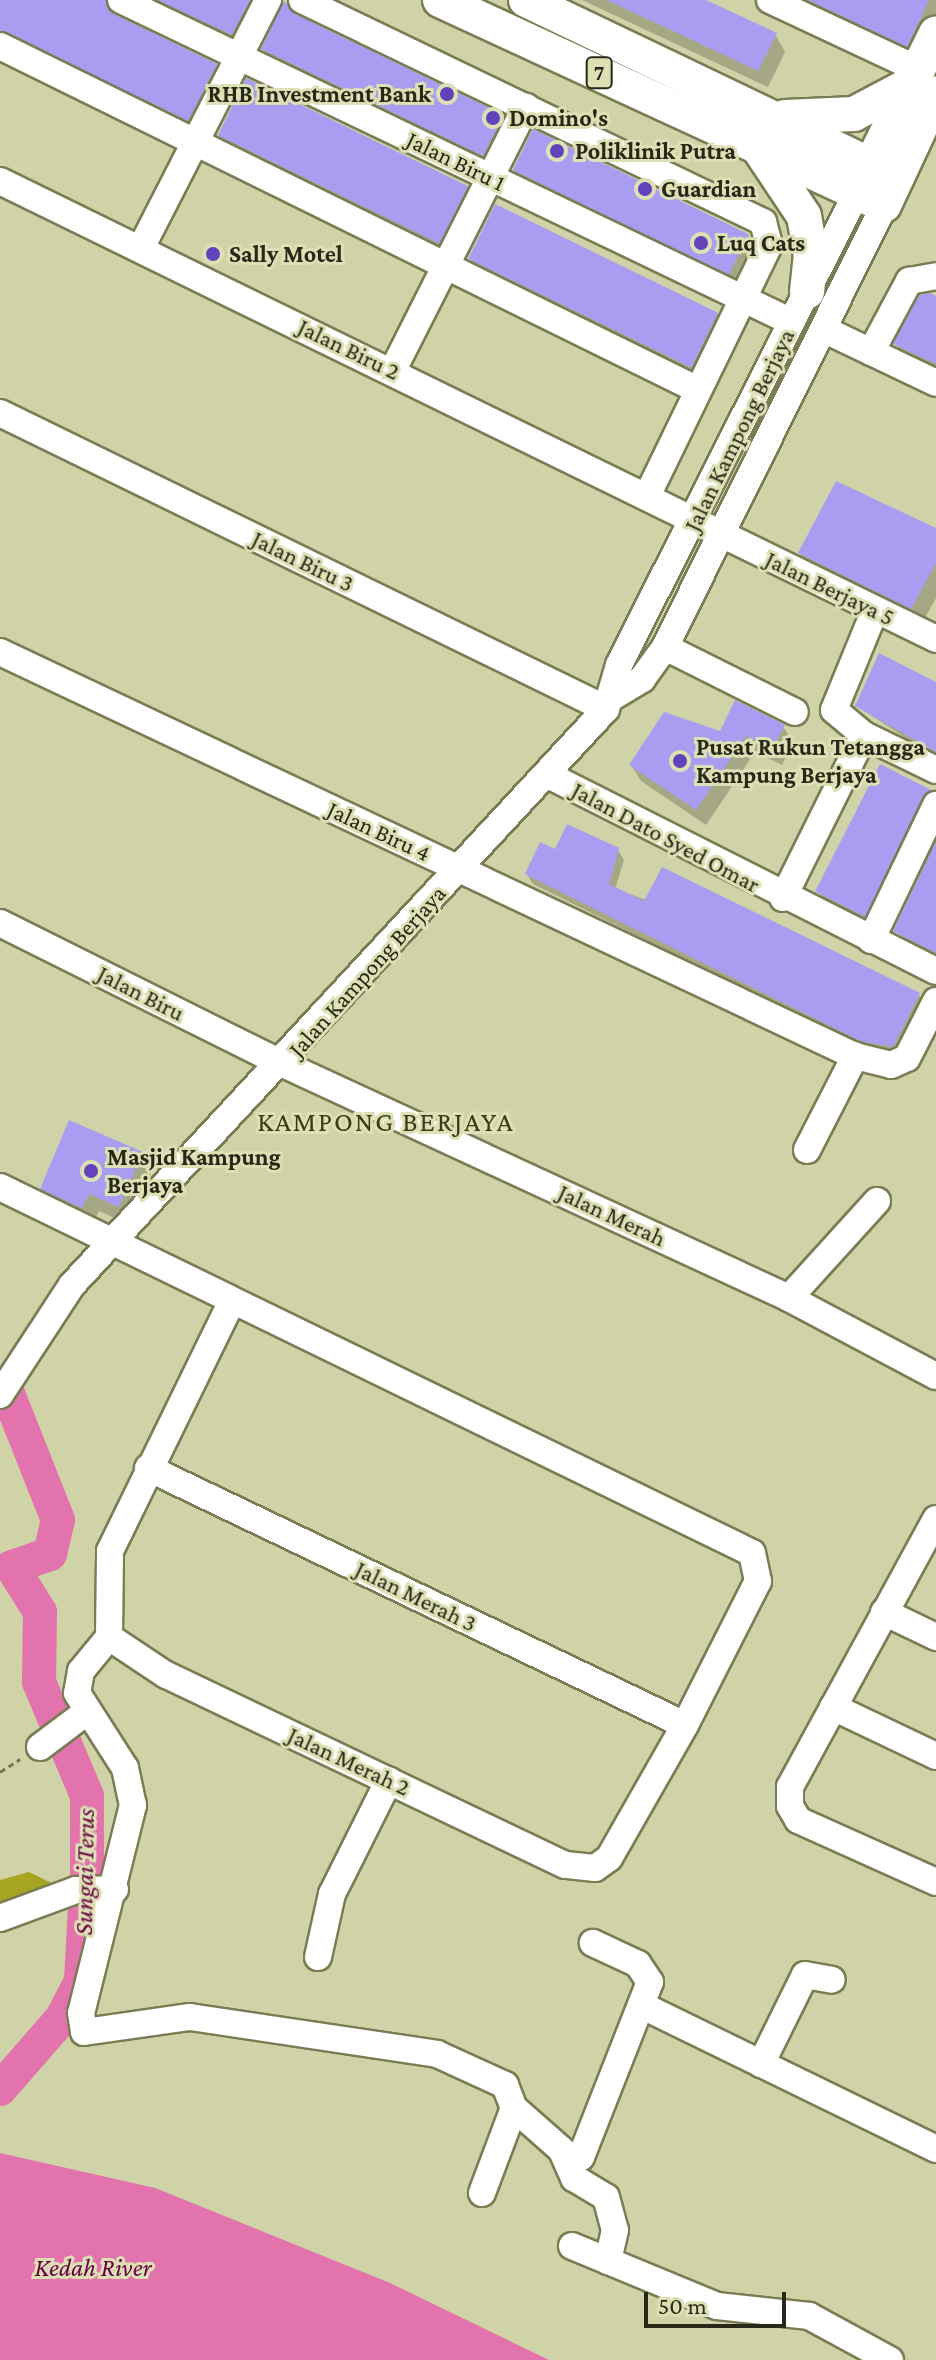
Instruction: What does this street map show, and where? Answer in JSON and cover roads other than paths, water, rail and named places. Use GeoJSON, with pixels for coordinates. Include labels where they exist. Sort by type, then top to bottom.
{"type":"FeatureCollection","features":[{"type":"Feature","properties":{"kind":"main road","name":"7"},"geometry":{"type":"LineString","coordinates":[[440,0],[760,130],[877,185]]}},
{"type":"Feature","properties":{"kind":"main road","name":"7"},"geometry":{"type":"LineString","coordinates":[[526,0],[760,130]]}},
{"type":"Feature","properties":{"kind":"main road"},"geometry":{"type":"LineString","coordinates":[[877,185],[921,83],[936,33]]}},
{"type":"Feature","properties":{"kind":"main road"},"geometry":{"type":"LineString","coordinates":[[807,292],[811,254],[804,216],[760,130],[832,119],[921,83]]}},
{"type":"Feature","properties":{"kind":"street","name":"Jalan Biru 1"},"geometry":{"type":"LineString","coordinates":[[121,0],[792,322]]}},
{"type":"Feature","properties":{"kind":"street"},"geometry":{"type":"LineString","coordinates":[[141,248],[268,0]]}},
{"type":"Feature","properties":{"kind":"street"},"geometry":{"type":"LineString","coordinates":[[302,0],[763,222],[769,245],[738,297],[647,496]]}},
{"type":"Feature","properties":{"kind":"street"},"geometry":{"type":"LineString","coordinates":[[770,0],[921,83]]}},
{"type":"Feature","properties":{"kind":"street"},"geometry":{"type":"LineString","coordinates":[[0,46],[443,267],[694,388]]}},
{"type":"Feature","properties":{"kind":"street"},"geometry":{"type":"LineString","coordinates":[[393,370],[526,107]]}},
{"type":"Feature","properties":{"kind":"street","name":"Jalan Biru 2"},"geometry":{"type":"LineString","coordinates":[[0,181],[393,370],[695,521]]}},
{"type":"Feature","properties":{"kind":"street","name":"Jalan Kampong Berjaya"},"geometry":{"type":"LineString","coordinates":[[610,702],[619,665],[695,521],[807,292],[877,185]]}},
{"type":"Feature","properties":{"kind":"street","name":"Jalan Kampong Berjaya"},"geometry":{"type":"LineString","coordinates":[[0,1395],[39,1325],[460,869],[550,776],[610,702],[642,679],[665,647],[723,535],[823,329],[877,185]]}},
{"type":"Feature","properties":{"kind":"street"},"geometry":{"type":"LineString","coordinates":[[871,352],[909,281],[936,276]]}},
{"type":"Feature","properties":{"kind":"street"},"geometry":{"type":"LineString","coordinates":[[823,329],[936,383]]}},
{"type":"Feature","properties":{"kind":"street","name":"Jalan Biru 3"},"geometry":{"type":"LineString","coordinates":[[0,413],[610,702]]}},
{"type":"Feature","properties":{"kind":"street","name":"Jalan Berjaya 5"},"geometry":{"type":"LineString","coordinates":[[695,521],[936,639]]}},
{"type":"Feature","properties":{"kind":"street"},"geometry":{"type":"LineString","coordinates":[[875,610],[835,701],[838,718],[864,735],[936,770]]}},
{"type":"Feature","properties":{"kind":"street"},"geometry":{"type":"LineString","coordinates":[[665,647],[795,712]]}},
{"type":"Feature","properties":{"kind":"street","name":"Jalan Biru 4"},"geometry":{"type":"LineString","coordinates":[[0,652],[855,1056],[891,1065],[907,1058],[936,1001]]}},
{"type":"Feature","properties":{"kind":"street"},"geometry":{"type":"LineString","coordinates":[[783,898],[864,735]]}},
{"type":"Feature","properties":{"kind":"street","name":"Jalan Dato Syed Omar"},"geometry":{"type":"LineString","coordinates":[[550,776],[783,898],[936,971]]}},
{"type":"Feature","properties":{"kind":"street"},"geometry":{"type":"LineString","coordinates":[[871,940],[936,805]]}},
{"type":"Feature","properties":{"kind":"street","name":"Jalan Biru"},"geometry":{"type":"LineString","coordinates":[[0,923],[283,1064]]}},
{"type":"Feature","properties":{"kind":"street"},"geometry":{"type":"LineString","coordinates":[[807,1150],[855,1056]]}},
{"type":"Feature","properties":{"kind":"street","name":"Jalan Merah"},"geometry":{"type":"LineString","coordinates":[[283,1064],[789,1298],[936,1376]]}},
{"type":"Feature","properties":{"kind":"street"},"geometry":{"type":"LineString","coordinates":[[0,1187],[231,1303],[110,1551],[109,1637],[77,1681],[82,1715],[132,1788],[131,1828],[109,1889],[81,2013],[84,2032],[190,2017],[288,2035],[344,2036],[471,2064],[505,2085],[514,2108],[553,2135],[574,2178],[606,2197],[615,2230],[608,2261]]}},
{"type":"Feature","properties":{"kind":"street"},"geometry":{"type":"LineString","coordinates":[[789,1298],[877,1201]]}},
{"type":"Feature","properties":{"kind":"street","name":"Jalan Merah 2"},"geometry":{"type":"LineString","coordinates":[[109,1637],[166,1675],[582,1872],[609,1858],[685,1725],[758,1581],[752,1553],[231,1303]]}},
{"type":"Feature","properties":{"kind":"street","name":"Jalan Merah 3"},"geometry":{"type":"LineString","coordinates":[[148,1468],[685,1725]]}},
{"type":"Feature","properties":{"kind":"street"},"geometry":{"type":"LineString","coordinates":[[935,1522],[790,1787],[790,1806],[798,1820],[936,1882]]}},
{"type":"Feature","properties":{"kind":"street"},"geometry":{"type":"LineString","coordinates":[[884,1612],[936,1637]]}},
{"type":"Feature","properties":{"kind":"street"},"geometry":{"type":"LineString","coordinates":[[833,1707],[936,1756]]}},
{"type":"Feature","properties":{"kind":"street"},"geometry":{"type":"LineString","coordinates":[[46,1740],[82,1715]]}},
{"type":"Feature","properties":{"kind":"street"},"geometry":{"type":"LineString","coordinates":[[318,1957],[332,1894],[389,1780]]}},
{"type":"Feature","properties":{"kind":"street"},"geometry":{"type":"LineString","coordinates":[[0,1918],[76,1890],[109,1889]]}},
{"type":"Feature","properties":{"kind":"street"},"geometry":{"type":"LineString","coordinates":[[562,2151],[581,2157],[590,2143],[594,2111],[645,2007],[646,1971],[593,1943]]}},
{"type":"Feature","properties":{"kind":"street"},"geometry":{"type":"LineString","coordinates":[[761,2064],[805,1975],[832,1980]]}},
{"type":"Feature","properties":{"kind":"street"},"geometry":{"type":"LineString","coordinates":[[645,2007],[936,2149]]}},
{"type":"Feature","properties":{"kind":"street"},"geometry":{"type":"LineString","coordinates":[[482,2193],[514,2108]]}},
{"type":"Feature","properties":{"kind":"street"},"geometry":{"type":"LineString","coordinates":[[572,2246],[717,2306],[809,2316],[890,2360]]}},
{"type":"Feature","properties":{"kind":"water","name":"Kedah River"},"geometry":{"type":"Polygon","coordinates":[[[0,2153],[155,2188],[390,2283],[549,2360],[0,2360],[0,2153]]]}},
{"type":"Feature","properties":{"kind":"waterway","name":"Sungai Terus"},"geometry":{"type":"LineString","coordinates":[[0,2089],[62,2018],[81,1981],[87,1869],[87,1796],[39,1682],[40,1612],[12,1567],[50,1554],[58,1520],[8,1394]]}},
{"type":"Feature","properties":{"kind":"place","name":"RHB Investment Bank"},"geometry":{"type":"Point","coordinates":[447,94]}},
{"type":"Feature","properties":{"kind":"place","name":"Domino's"},"geometry":{"type":"Point","coordinates":[493,118]}},
{"type":"Feature","properties":{"kind":"place","name":"Poliklinik Putra"},"geometry":{"type":"Point","coordinates":[557,151]}},
{"type":"Feature","properties":{"kind":"place","name":"Guardian"},"geometry":{"type":"Point","coordinates":[645,189]}},
{"type":"Feature","properties":{"kind":"place","name":"Luq Cats"},"geometry":{"type":"Point","coordinates":[701,243]}},
{"type":"Feature","properties":{"kind":"place","name":"Sally Motel"},"geometry":{"type":"Point","coordinates":[213,254]}},
{"type":"Feature","properties":{"kind":"place","name":"Pusat Rukun Tetangga Kampung Berjaya"},"geometry":{"type":"Point","coordinates":[680,761]}},
{"type":"Feature","properties":{"kind":"place","name":"Masjid Kampung Berjaya"},"geometry":{"type":"Point","coordinates":[91,1171]}},
{"type":"Feature","properties":{"kind":"district","name":"KAMPONG BERJAYA"},"geometry":{"type":"Point","coordinates":[386,1122]}}]}
